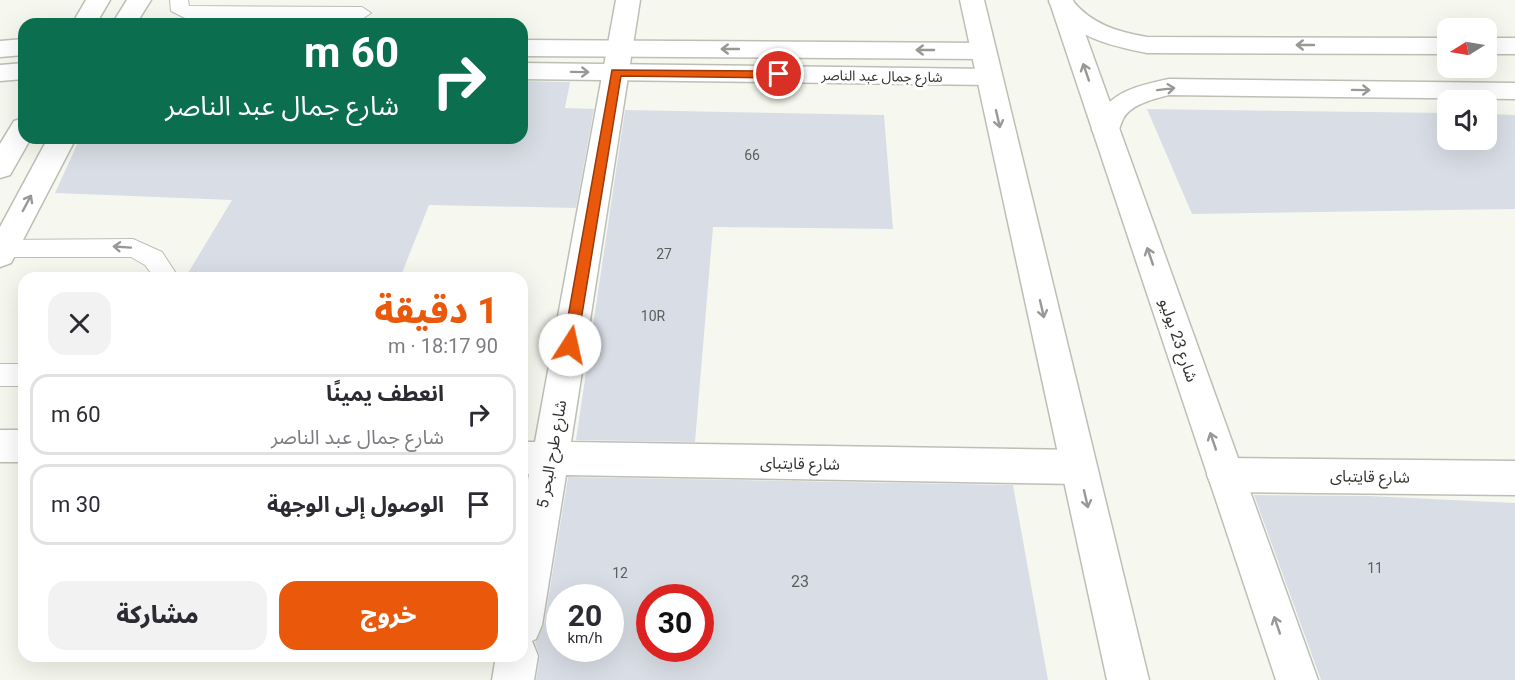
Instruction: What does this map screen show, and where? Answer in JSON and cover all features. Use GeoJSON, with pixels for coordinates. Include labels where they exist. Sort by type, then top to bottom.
{"type":"FeatureCollection","features":[{"type":"Feature","properties":{"kind":"main road"},"geometry":{"type":"LineString","coordinates":[[88,18],[98,0]]}},
{"type":"Feature","properties":{"kind":"main road"},"geometry":{"type":"LineString","coordinates":[[128,18],[139,0]]}},
{"type":"Feature","properties":{"kind":"main road","name":"شارع طرح البحر 5"},"geometry":{"type":"LineString","coordinates":[[528,553],[536,458],[618,60],[628,0]]}},
{"type":"Feature","properties":{"kind":"main road"},"geometry":{"type":"LineString","coordinates":[[972,0],[1128,680]]}},
{"type":"Feature","properties":{"kind":"main road"},"geometry":{"type":"LineString","coordinates":[[1061,1],[1078,22],[1093,30],[1113,39],[1147,45],[1437,46]]}},
{"type":"Feature","properties":{"kind":"main road","name":"شارع 23 يوليو"},"geometry":{"type":"LineString","coordinates":[[1061,1],[1293,676]]}},
{"type":"Feature","properties":{"kind":"main road"},"geometry":{"type":"LineString","coordinates":[[1497,46],[1515,46]]}},
{"type":"Feature","properties":{"kind":"main road"},"geometry":{"type":"LineString","coordinates":[[0,49],[18,48]]}},
{"type":"Feature","properties":{"kind":"main road","name":"شارع جمال عبد الناصر"},"geometry":{"type":"LineString","coordinates":[[528,49],[618,60],[986,64]]}},
{"type":"Feature","properties":{"kind":"main road","name":"شارع جمال عبد الناصر"},"geometry":{"type":"LineString","coordinates":[[528,70],[618,60]]}},
{"type":"Feature","properties":{"kind":"main road"},"geometry":{"type":"LineString","coordinates":[[0,73],[18,72]]}},
{"type":"Feature","properties":{"kind":"main road"},"geometry":{"type":"LineString","coordinates":[[1106,130],[1108,118],[1125,101],[1145,92],[1169,87],[1515,91]]}},
{"type":"Feature","properties":{"kind":"main road"},"geometry":{"type":"LineString","coordinates":[[0,168],[18,137]]}},
{"type":"Feature","properties":{"kind":"main road"},"geometry":{"type":"LineString","coordinates":[[2,252],[59,144]]}},
{"type":"Feature","properties":{"kind":"main road"},"geometry":{"type":"LineString","coordinates":[[0,446],[18,446]]}},
{"type":"Feature","properties":{"kind":"main road","name":"شارع قايتباى"},"geometry":{"type":"LineString","coordinates":[[536,458],[1078,467]]}},
{"type":"Feature","properties":{"kind":"main road","name":"شارع قايتباى"},"geometry":{"type":"LineString","coordinates":[[1225,475],[1515,478]]}},
{"type":"Feature","properties":{"kind":"main road"},"geometry":{"type":"LineString","coordinates":[[513,680],[516,662]]}},
{"type":"Feature","properties":{"kind":"lane"},"geometry":{"type":"LineString","coordinates":[[179,0],[178,6],[185,12],[309,18],[350,16]]}},
{"type":"Feature","properties":{"kind":"lane"},"geometry":{"type":"LineString","coordinates":[[2,252],[133,248],[150,254],[162,264],[165,272]]}},
{"type":"Feature","properties":{"kind":"lane"},"geometry":{"type":"LineString","coordinates":[[0,375],[18,375]]}},
{"type":"Feature","properties":{"kind":"building"},"geometry":{"type":"Polygon","coordinates":[[[528,81],[570,82],[565,108],[594,109],[576,208],[429,205],[402,272],[189,272],[232,200],[55,193],[77,144],[528,144],[528,81]]]}},
{"type":"Feature","properties":{"kind":"building"},"geometry":{"type":"Polygon","coordinates":[[[1147,109],[1437,113],[1437,150],[1497,150],[1497,114],[1515,115],[1515,209],[1192,214],[1147,109]]]}},
{"type":"Feature","properties":{"kind":"building"},"geometry":{"type":"Polygon","coordinates":[[[625,110],[884,115],[893,229],[713,227],[695,442],[576,440],[625,110]]]}},
{"type":"Feature","properties":{"kind":"building"},"geometry":{"type":"Polygon","coordinates":[[[568,477],[1013,485],[1048,680],[536,680],[540,656],[535,643],[544,625],[546,613],[546,662],[624,662],[624,584],[551,584],[568,477]]]}},
{"type":"Feature","properties":{"kind":"building"},"geometry":{"type":"Polygon","coordinates":[[[1254,495],[1369,496],[1515,503],[1515,680],[1321,680],[1254,495]]]}},
{"type":"Feature","properties":{"kind":"route"},"geometry":{"type":"LineString","coordinates":[[570,345],[616,72],[779,74]]}}]}
